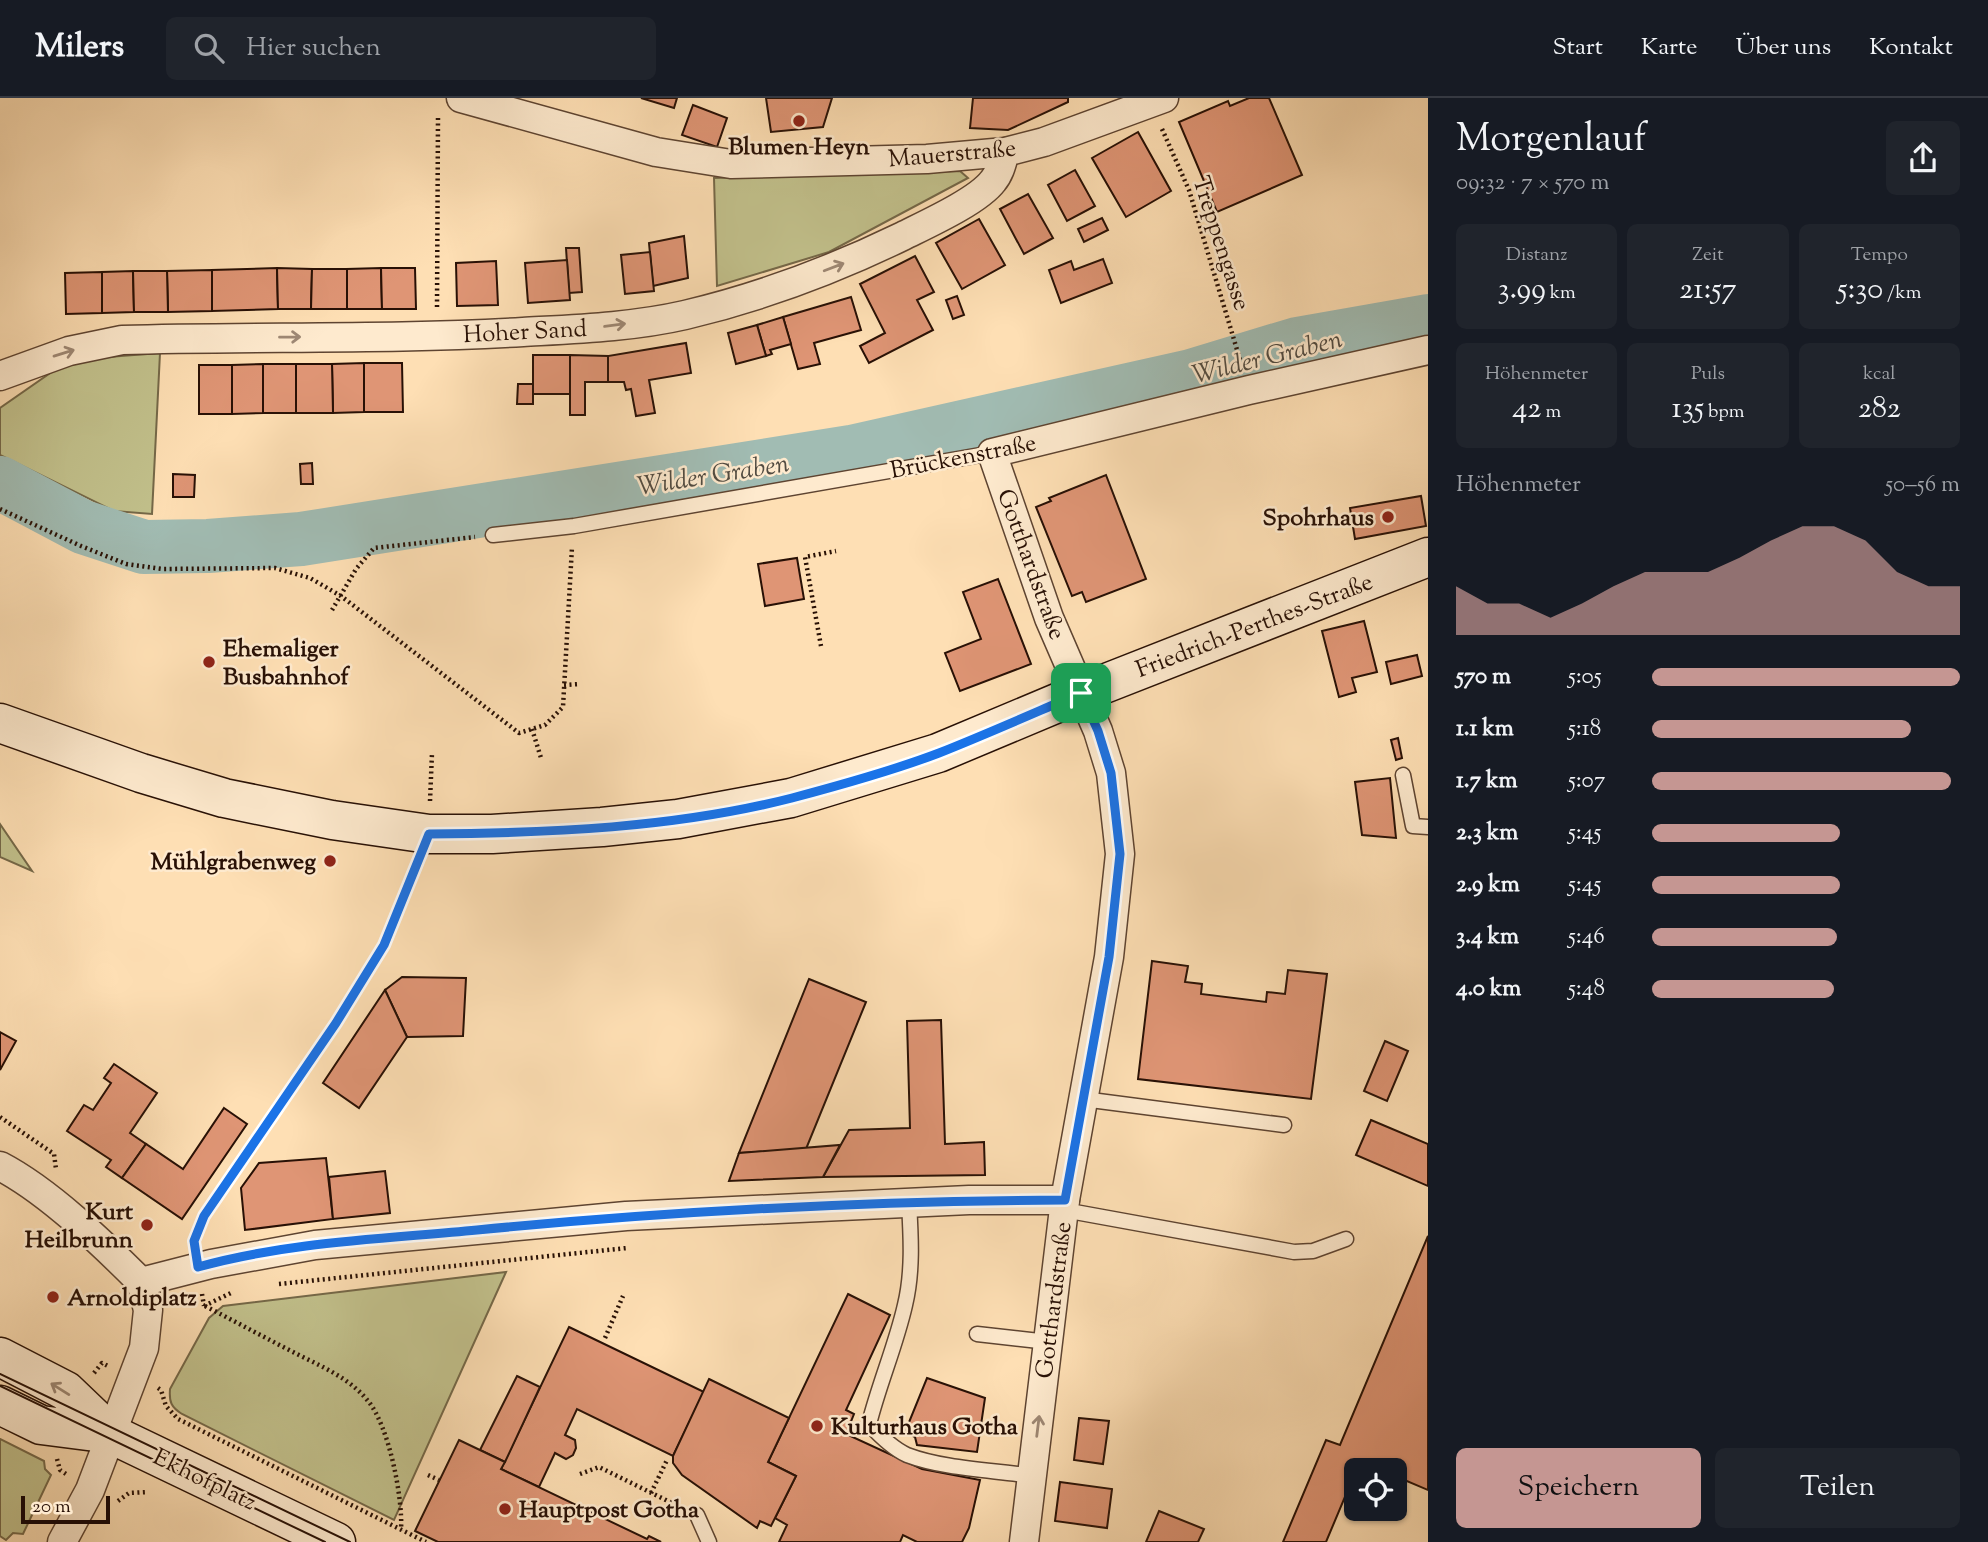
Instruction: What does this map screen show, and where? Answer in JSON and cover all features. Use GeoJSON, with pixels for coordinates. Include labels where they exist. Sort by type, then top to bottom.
{"type":"FeatureCollection","features":[{"type":"Feature","properties":{"kind":"street","name":"Mauerstraße"},"geometry":{"type":"LineString","coordinates":[[461,98],[656,152],[731,163],[927,159],[1005,152],[1156,106]]}},
{"type":"Feature","properties":{"kind":"street","name":"Hoher Sand"},"geometry":{"type":"LineString","coordinates":[[0,376],[69,351],[122,340],[471,335],[594,328],[683,316],[780,288],[856,258],[920,227],[974,197],[992,183],[1005,152]]}},
{"type":"Feature","properties":{"kind":"street","name":"Brückenstraße"},"geometry":{"type":"LineString","coordinates":[[992,453],[1249,390],[1428,350]]}},
{"type":"Feature","properties":{"kind":"street","name":"Gotthardstraße"},"geometry":{"type":"LineString","coordinates":[[992,453],[1049,618],[1098,731],[1111,773],[1120,854],[1109,957],[1064,1205],[1024,1542]]}},
{"type":"Feature","properties":{"kind":"street","name":"Friedrich-Perthes-Straße"},"geometry":{"type":"LineString","coordinates":[[1081,693],[1428,557]]}},
{"type":"Feature","properties":{"kind":"street"},"geometry":{"type":"LineString","coordinates":[[0,723],[141,773],[224,798],[332,820],[429,834],[492,834],[678,819],[791,798],[938,753],[1081,693]]}},
{"type":"Feature","properties":{"kind":"street"},"geometry":{"type":"LineString","coordinates":[[0,1166],[19,1176],[106,1247],[141,1282],[148,1310],[144,1348],[90,1490],[62,1542]]}},
{"type":"Feature","properties":{"kind":"street"},"geometry":{"type":"LineString","coordinates":[[141,1282],[198,1267],[315,1245],[626,1216],[909,1203],[1064,1205]]}},
{"type":"Feature","properties":{"kind":"street"},"geometry":{"type":"LineString","coordinates":[[0,1357],[66,1391],[111,1434]]}},
{"type":"Feature","properties":{"kind":"street"},"geometry":{"type":"LineString","coordinates":[[0,1405],[41,1425],[111,1434]]}},
{"type":"Feature","properties":{"kind":"street","name":"Ekhofplatz"},"geometry":{"type":"LineString","coordinates":[[111,1434],[336,1542]]}},
{"type":"Feature","properties":{"kind":"lane","name":"Brückenstraße"},"geometry":{"type":"LineString","coordinates":[[493,535],[574,526],[992,453]]}},
{"type":"Feature","properties":{"kind":"lane"},"geometry":{"type":"LineString","coordinates":[[1403,775],[1413,826],[1428,827]]}},
{"type":"Feature","properties":{"kind":"lane"},"geometry":{"type":"LineString","coordinates":[[1083,1100],[1284,1125]]}},
{"type":"Feature","properties":{"kind":"lane"},"geometry":{"type":"LineString","coordinates":[[909,1203],[912,1244],[905,1305],[869,1424],[882,1439],[915,1457],[1032,1476]]}},
{"type":"Feature","properties":{"kind":"lane"},"geometry":{"type":"LineString","coordinates":[[1064,1205],[1294,1252],[1313,1251],[1346,1239]]}},
{"type":"Feature","properties":{"kind":"lane"},"geometry":{"type":"LineString","coordinates":[[977,1334],[1048,1342]]}},
{"type":"Feature","properties":{"kind":"lane"},"geometry":{"type":"LineString","coordinates":[[697,1515],[709,1542]]}},
{"type":"Feature","properties":{"kind":"path","name":"Treppengasse"},"geometry":{"type":"LineString","coordinates":[[1156,106],[1189,190],[1244,374]]}},
{"type":"Feature","properties":{"kind":"path"},"geometry":{"type":"LineString","coordinates":[[436,308],[438,115]]}},
{"type":"Feature","properties":{"kind":"path"},"geometry":{"type":"LineString","coordinates":[[0,509],[126,564],[163,569],[275,568],[310,578],[341,596],[519,733],[545,725],[563,706],[574,526]]}},
{"type":"Feature","properties":{"kind":"path"},"geometry":{"type":"LineString","coordinates":[[332,610],[356,569],[374,548],[493,535]]}},
{"type":"Feature","properties":{"kind":"path"},"geometry":{"type":"LineString","coordinates":[[821,646],[805,557],[836,551]]}},
{"type":"Feature","properties":{"kind":"path"},"geometry":{"type":"LineString","coordinates":[[564,685],[579,684]]}},
{"type":"Feature","properties":{"kind":"path"},"geometry":{"type":"LineString","coordinates":[[533,729],[541,758]]}},
{"type":"Feature","properties":{"kind":"path"},"geometry":{"type":"LineString","coordinates":[[198,1267],[194,1241],[204,1216],[336,1023],[384,945],[429,834],[432,753]]}},
{"type":"Feature","properties":{"kind":"path"},"geometry":{"type":"LineString","coordinates":[[278,1284],[627,1248]]}},
{"type":"Feature","properties":{"kind":"path"},"geometry":{"type":"LineString","coordinates":[[240,1288],[204,1306],[335,1373],[369,1401],[378,1418],[393,1466],[402,1510],[401,1530]]}},
{"type":"Feature","properties":{"kind":"path"},"geometry":{"type":"LineString","coordinates":[[605,1338],[623,1296]]}},
{"type":"Feature","properties":{"kind":"path"},"geometry":{"type":"LineString","coordinates":[[162,1390],[166,1406],[178,1419],[426,1542]]}},
{"type":"Feature","properties":{"kind":"path"},"geometry":{"type":"LineString","coordinates":[[651,1493],[667,1460]]}},
{"type":"Feature","properties":{"kind":"path"},"geometry":{"type":"LineString","coordinates":[[580,1474],[598,1467],[697,1515]]}},
{"type":"Feature","properties":{"kind":"path"},"geometry":{"type":"LineString","coordinates":[[428,1475],[439,1480]]}},
{"type":"Feature","properties":{"kind":"shaded area"},"geometry":{"type":"Polygon","coordinates":[[[960,171],[968,178],[829,252],[717,286],[714,178],[960,171]]]}},
{"type":"Feature","properties":{"kind":"shaded area"},"geometry":{"type":"Polygon","coordinates":[[[160,353],[152,514],[114,511],[0,455],[0,408],[69,360],[160,353]]]}},
{"type":"Feature","properties":{"kind":"shaded area"},"geometry":{"type":"Polygon","coordinates":[[[0,824],[32,871],[0,857],[0,824]]]}},
{"type":"Feature","properties":{"kind":"shaded area"},"geometry":{"type":"Polygon","coordinates":[[[506,1272],[394,1520],[182,1414],[172,1404],[170,1389],[209,1318],[223,1306],[506,1272]]]}},
{"type":"Feature","properties":{"kind":"shaded area"},"geometry":{"type":"Polygon","coordinates":[[[0,1439],[44,1461],[45,1469],[51,1475],[23,1534],[13,1533],[6,1540],[0,1536],[0,1439]]]}},
{"type":"Feature","properties":{"kind":"building"},"geometry":{"type":"Polygon","coordinates":[[[641,98],[677,98],[674,108],[641,98]]]}},
{"type":"Feature","properties":{"kind":"building"},"geometry":{"type":"Polygon","coordinates":[[[766,98],[832,98],[823,127],[771,132],[766,98]]]}},
{"type":"Feature","properties":{"kind":"building"},"geometry":{"type":"Polygon","coordinates":[[[973,98],[1068,98],[1068,102],[1008,130],[970,128],[973,98]]]}},
{"type":"Feature","properties":{"kind":"building"},"geometry":{"type":"Polygon","coordinates":[[[1249,98],[1269,98],[1302,175],[1217,212],[1179,122],[1228,101],[1230,106],[1249,98]]]}},
{"type":"Feature","properties":{"kind":"building"},"geometry":{"type":"Polygon","coordinates":[[[693,105],[727,118],[717,147],[682,135],[693,105]]]}},
{"type":"Feature","properties":{"kind":"building"},"geometry":{"type":"Polygon","coordinates":[[[1138,132],[1171,191],[1126,217],[1092,158],[1138,132]]]}},
{"type":"Feature","properties":{"kind":"building"},"geometry":{"type":"Polygon","coordinates":[[[1075,170],[1095,206],[1067,221],[1048,185],[1075,170]]]}},
{"type":"Feature","properties":{"kind":"building"},"geometry":{"type":"Polygon","coordinates":[[[1028,194],[1053,238],[1024,254],[1000,209],[1028,194]]]}},
{"type":"Feature","properties":{"kind":"building"},"geometry":{"type":"Polygon","coordinates":[[[1102,218],[1108,230],[1084,242],[1078,229],[1102,218]]]}},
{"type":"Feature","properties":{"kind":"building"},"geometry":{"type":"Polygon","coordinates":[[[979,219],[1005,265],[962,289],[936,243],[979,219]]]}},
{"type":"Feature","properties":{"kind":"building"},"geometry":{"type":"Polygon","coordinates":[[[684,236],[688,278],[653,286],[649,243],[684,236]]]}},
{"type":"Feature","properties":{"kind":"building"},"geometry":{"type":"Polygon","coordinates":[[[566,248],[579,248],[582,292],[569,293],[566,248]]]}},
{"type":"Feature","properties":{"kind":"building"},"geometry":{"type":"Polygon","coordinates":[[[650,252],[654,291],[625,294],[621,255],[650,252]]]}},
{"type":"Feature","properties":{"kind":"building"},"geometry":{"type":"Polygon","coordinates":[[[915,256],[934,292],[917,300],[933,330],[869,363],[860,346],[885,333],[860,284],[915,256]]]}},
{"type":"Feature","properties":{"kind":"building"},"geometry":{"type":"Polygon","coordinates":[[[1103,259],[1112,283],[1061,303],[1049,270],[1071,261],[1074,270],[1103,259]]]}},
{"type":"Feature","properties":{"kind":"building"},"geometry":{"type":"Polygon","coordinates":[[[567,260],[570,300],[528,303],[525,263],[567,260]]]}},
{"type":"Feature","properties":{"kind":"building"},"geometry":{"type":"Polygon","coordinates":[[[496,261],[498,305],[457,306],[456,263],[496,261]]]}},
{"type":"Feature","properties":{"kind":"building"},"geometry":{"type":"Polygon","coordinates":[[[277,268],[278,309],[212,311],[212,270],[277,268]]]}},
{"type":"Feature","properties":{"kind":"building"},"geometry":{"type":"Polygon","coordinates":[[[277,268],[312,269],[311,309],[278,309],[277,268]]]}},
{"type":"Feature","properties":{"kind":"building"},"geometry":{"type":"Polygon","coordinates":[[[381,268],[382,309],[347,309],[347,269],[381,268]]]}},
{"type":"Feature","properties":{"kind":"building"},"geometry":{"type":"Polygon","coordinates":[[[381,268],[415,268],[416,309],[382,309],[381,268]]]}},
{"type":"Feature","properties":{"kind":"building"},"geometry":{"type":"Polygon","coordinates":[[[312,269],[347,269],[347,309],[311,309],[312,269]]]}},
{"type":"Feature","properties":{"kind":"building"},"geometry":{"type":"Polygon","coordinates":[[[212,270],[212,311],[168,312],[167,271],[212,270]]]}},
{"type":"Feature","properties":{"kind":"building"},"geometry":{"type":"Polygon","coordinates":[[[133,271],[134,312],[102,313],[102,272],[133,271]]]}},
{"type":"Feature","properties":{"kind":"building"},"geometry":{"type":"Polygon","coordinates":[[[133,271],[167,271],[168,312],[134,312],[133,271]]]}},
{"type":"Feature","properties":{"kind":"building"},"geometry":{"type":"Polygon","coordinates":[[[102,272],[102,313],[66,314],[65,273],[102,272]]]}},
{"type":"Feature","properties":{"kind":"building"},"geometry":{"type":"Polygon","coordinates":[[[957,296],[964,315],[953,319],[946,300],[957,296]]]}},
{"type":"Feature","properties":{"kind":"building"},"geometry":{"type":"Polygon","coordinates":[[[851,297],[861,330],[814,343],[820,364],[798,369],[783,317],[851,297]]]}},
{"type":"Feature","properties":{"kind":"building"},"geometry":{"type":"Polygon","coordinates":[[[783,317],[791,344],[770,350],[772,354],[766,356],[757,325],[783,317]]]}},
{"type":"Feature","properties":{"kind":"building"},"geometry":{"type":"Polygon","coordinates":[[[757,325],[766,356],[736,364],[728,333],[757,325]]]}},
{"type":"Feature","properties":{"kind":"building"},"geometry":{"type":"Polygon","coordinates":[[[686,343],[691,373],[649,380],[655,413],[636,416],[631,389],[626,390],[624,382],[608,382],[608,356],[686,343]]]}},
{"type":"Feature","properties":{"kind":"building"},"geometry":{"type":"Polygon","coordinates":[[[533,355],[570,355],[570,394],[533,394],[533,355]]]}},
{"type":"Feature","properties":{"kind":"building"},"geometry":{"type":"Polygon","coordinates":[[[570,355],[608,356],[608,382],[585,382],[585,415],[570,415],[570,355]]]}},
{"type":"Feature","properties":{"kind":"building"},"geometry":{"type":"Polygon","coordinates":[[[364,363],[402,363],[403,412],[364,412],[364,363]]]}},
{"type":"Feature","properties":{"kind":"building"},"geometry":{"type":"Polygon","coordinates":[[[364,363],[364,412],[333,413],[332,364],[364,363]]]}},
{"type":"Feature","properties":{"kind":"building"},"geometry":{"type":"Polygon","coordinates":[[[263,364],[296,364],[296,413],[263,413],[263,364]]]}},
{"type":"Feature","properties":{"kind":"building"},"geometry":{"type":"Polygon","coordinates":[[[263,364],[263,413],[232,414],[232,365],[263,364]]]}},
{"type":"Feature","properties":{"kind":"building"},"geometry":{"type":"Polygon","coordinates":[[[296,364],[332,364],[333,413],[296,413],[296,364]]]}},
{"type":"Feature","properties":{"kind":"building"},"geometry":{"type":"Polygon","coordinates":[[[199,365],[232,365],[232,414],[199,414],[199,365]]]}},
{"type":"Feature","properties":{"kind":"building"},"geometry":{"type":"Polygon","coordinates":[[[518,384],[533,384],[533,404],[517,404],[518,384]]]}},
{"type":"Feature","properties":{"kind":"building"},"geometry":{"type":"Polygon","coordinates":[[[312,463],[313,484],[301,484],[300,464],[312,463]]]}},
{"type":"Feature","properties":{"kind":"building"},"geometry":{"type":"Polygon","coordinates":[[[173,474],[195,475],[194,497],[173,497],[173,474]]]}},
{"type":"Feature","properties":{"kind":"building"},"geometry":{"type":"Polygon","coordinates":[[[1106,475],[1146,579],[1086,602],[1082,592],[1072,596],[1036,507],[1051,501],[1049,498],[1106,475]]]}},
{"type":"Feature","properties":{"kind":"building","name":"Spohrhaus"},"geometry":{"type":"Polygon","coordinates":[[[1421,496],[1426,526],[1355,539],[1350,508],[1421,496]]]}},
{"type":"Feature","properties":{"kind":"building"},"geometry":{"type":"Polygon","coordinates":[[[797,558],[804,599],[765,606],[758,564],[797,558]]]}},
{"type":"Feature","properties":{"kind":"building"},"geometry":{"type":"Polygon","coordinates":[[[998,579],[1031,664],[960,691],[945,653],[981,639],[963,592],[998,579]]]}},
{"type":"Feature","properties":{"kind":"building"},"geometry":{"type":"Polygon","coordinates":[[[1364,621],[1377,672],[1352,678],[1356,692],[1339,697],[1322,631],[1364,621]]]}},
{"type":"Feature","properties":{"kind":"building"},"geometry":{"type":"Polygon","coordinates":[[[1417,655],[1422,676],[1391,684],[1386,662],[1417,655]]]}},
{"type":"Feature","properties":{"kind":"building"},"geometry":{"type":"Polygon","coordinates":[[[1398,738],[1402,758],[1396,760],[1391,740],[1398,738]]]}},
{"type":"Feature","properties":{"kind":"building"},"geometry":{"type":"Polygon","coordinates":[[[1390,778],[1396,838],[1362,835],[1355,782],[1390,778]]]}},
{"type":"Feature","properties":{"kind":"building"},"geometry":{"type":"Polygon","coordinates":[[[1152,961],[1188,966],[1185,982],[1202,984],[1201,994],[1266,1002],[1267,992],[1285,994],[1288,970],[1327,974],[1311,1099],[1138,1079],[1152,961]]]}},
{"type":"Feature","properties":{"kind":"building"},"geometry":{"type":"Polygon","coordinates":[[[402,977],[466,978],[463,1036],[407,1037],[385,990],[402,977]]]}},
{"type":"Feature","properties":{"kind":"building"},"geometry":{"type":"Polygon","coordinates":[[[809,979],[866,1002],[806,1149],[739,1153],[809,979]]]}},
{"type":"Feature","properties":{"kind":"building"},"geometry":{"type":"Polygon","coordinates":[[[385,990],[407,1037],[359,1108],[323,1083],[385,990]]]}},
{"type":"Feature","properties":{"kind":"building"},"geometry":{"type":"Polygon","coordinates":[[[941,1020],[945,1144],[984,1142],[985,1175],[823,1177],[849,1130],[910,1128],[907,1021],[941,1020]]]}},
{"type":"Feature","properties":{"kind":"building"},"geometry":{"type":"Polygon","coordinates":[[[0,1032],[16,1041],[0,1070],[0,1032]]]}},
{"type":"Feature","properties":{"kind":"building"},"geometry":{"type":"Polygon","coordinates":[[[1385,1041],[1408,1051],[1387,1101],[1364,1091],[1385,1041]]]}},
{"type":"Feature","properties":{"kind":"building"},"geometry":{"type":"Polygon","coordinates":[[[114,1064],[157,1093],[130,1133],[146,1144],[122,1178],[106,1167],[111,1160],[67,1131],[84,1105],[93,1110],[111,1083],[104,1078],[114,1064]]]}},
{"type":"Feature","properties":{"kind":"building"},"geometry":{"type":"Polygon","coordinates":[[[224,1108],[247,1124],[182,1219],[122,1178],[146,1144],[183,1169],[224,1108]]]}},
{"type":"Feature","properties":{"kind":"building"},"geometry":{"type":"Polygon","coordinates":[[[1371,1120],[1428,1144],[1428,1186],[1356,1155],[1371,1120]]]}},
{"type":"Feature","properties":{"kind":"building"},"geometry":{"type":"Polygon","coordinates":[[[840,1145],[823,1177],[729,1181],[739,1153],[840,1145]]]}},
{"type":"Feature","properties":{"kind":"building"},"geometry":{"type":"Polygon","coordinates":[[[326,1158],[333,1219],[245,1230],[241,1188],[259,1163],[326,1158]]]}},
{"type":"Feature","properties":{"kind":"building"},"geometry":{"type":"Polygon","coordinates":[[[385,1171],[390,1213],[333,1219],[329,1177],[385,1171]]]}},
{"type":"Feature","properties":{"kind":"building"},"geometry":{"type":"Polygon","coordinates":[[[1428,1236],[1428,1490],[1407,1481],[1407,1458],[1344,1458],[1344,1499],[1326,1542],[1283,1542],[1326,1440],[1340,1445],[1428,1236]]]}},
{"type":"Feature","properties":{"kind":"building","name":"Kulturhaus Gotha"},"geometry":{"type":"Polygon","coordinates":[[[848,1294],[890,1315],[846,1410],[854,1414],[846,1434],[922,1469],[980,1480],[969,1528],[962,1542],[917,1542],[903,1535],[900,1542],[779,1542],[787,1525],[775,1518],[796,1476],[768,1462],[848,1294]]]}},
{"type":"Feature","properties":{"kind":"building"},"geometry":{"type":"Polygon","coordinates":[[[569,1327],[704,1392],[673,1456],[577,1409],[565,1435],[575,1440],[573,1455],[566,1459],[555,1453],[539,1487],[501,1469],[569,1327]]]}},
{"type":"Feature","properties":{"kind":"building"},"geometry":{"type":"Polygon","coordinates":[[[517,1376],[540,1387],[505,1462],[480,1450],[517,1376]]]}},
{"type":"Feature","properties":{"kind":"building"},"geometry":{"type":"Polygon","coordinates":[[[927,1378],[985,1398],[977,1452],[917,1445],[915,1437],[905,1432],[927,1378]]]}},
{"type":"Feature","properties":{"kind":"building"},"geometry":{"type":"Polygon","coordinates":[[[709,1379],[789,1418],[768,1462],[796,1476],[771,1526],[760,1521],[757,1528],[682,1475],[673,1463],[673,1456],[709,1379]]]}},
{"type":"Feature","properties":{"kind":"building"},"geometry":{"type":"Polygon","coordinates":[[[1079,1418],[1109,1421],[1103,1464],[1074,1460],[1079,1418]]]}},
{"type":"Feature","properties":{"kind":"building","name":"Hauptpost Gotha"},"geometry":{"type":"Polygon","coordinates":[[[459,1440],[505,1462],[501,1469],[647,1539],[649,1536],[661,1542],[438,1542],[415,1531],[459,1440]]]}},
{"type":"Feature","properties":{"kind":"building"},"geometry":{"type":"Polygon","coordinates":[[[1060,1482],[1112,1489],[1107,1528],[1055,1521],[1060,1482]]]}},
{"type":"Feature","properties":{"kind":"building"},"geometry":{"type":"Polygon","coordinates":[[[1159,1511],[1204,1529],[1198,1542],[1146,1542],[1159,1511]]]}},
{"type":"Feature","properties":{"kind":"waterway","name":"Wilder Graben"},"geometry":{"type":"LineString","coordinates":[[0,483],[83,527],[144,547],[208,546],[301,539],[851,452],[1191,376],[1297,344],[1428,321]]}},
{"type":"Feature","properties":{"kind":"tram line"},"geometry":{"type":"LineString","coordinates":[[0,1374],[350,1542]]}},
{"type":"Feature","properties":{"kind":"tram line"},"geometry":{"type":"LineString","coordinates":[[0,1386],[325,1542]]}},
{"type":"Feature","properties":{"kind":"place","name":"Blumen Heyn"},"geometry":{"type":"Point","coordinates":[799,121]}},
{"type":"Feature","properties":{"kind":"place","name":"Spohrhaus"},"geometry":{"type":"Point","coordinates":[1388,517]}},
{"type":"Feature","properties":{"kind":"place","name":"Ehemaliger Busbahnhof"},"geometry":{"type":"Point","coordinates":[209,662]}},
{"type":"Feature","properties":{"kind":"place","name":"Mühlgrabenweg"},"geometry":{"type":"Point","coordinates":[330,861]}},
{"type":"Feature","properties":{"kind":"place","name":"Kurt Heilbrunn"},"geometry":{"type":"Point","coordinates":[147,1225]}},
{"type":"Feature","properties":{"kind":"place","name":"Arnoldiplatz"},"geometry":{"type":"Point","coordinates":[53,1297]}},
{"type":"Feature","properties":{"kind":"place","name":"Kulturhaus Gotha"},"geometry":{"type":"Point","coordinates":[817,1426]}},
{"type":"Feature","properties":{"kind":"place","name":"Hauptpost Gotha"},"geometry":{"type":"Point","coordinates":[505,1509]}},
{"type":"Feature","properties":{"kind":"route"},"geometry":{"type":"LineString","coordinates":[[1081,693],[1098,731],[1111,773],[1120,854],[1109,957],[1065,1200],[970,1200],[626,1216],[315,1245],[198,1267],[194,1241],[204,1216],[336,1023],[384,945],[429,834],[492,834],[602,827],[678,819],[791,798],[938,753],[1081,693]]}}]}
